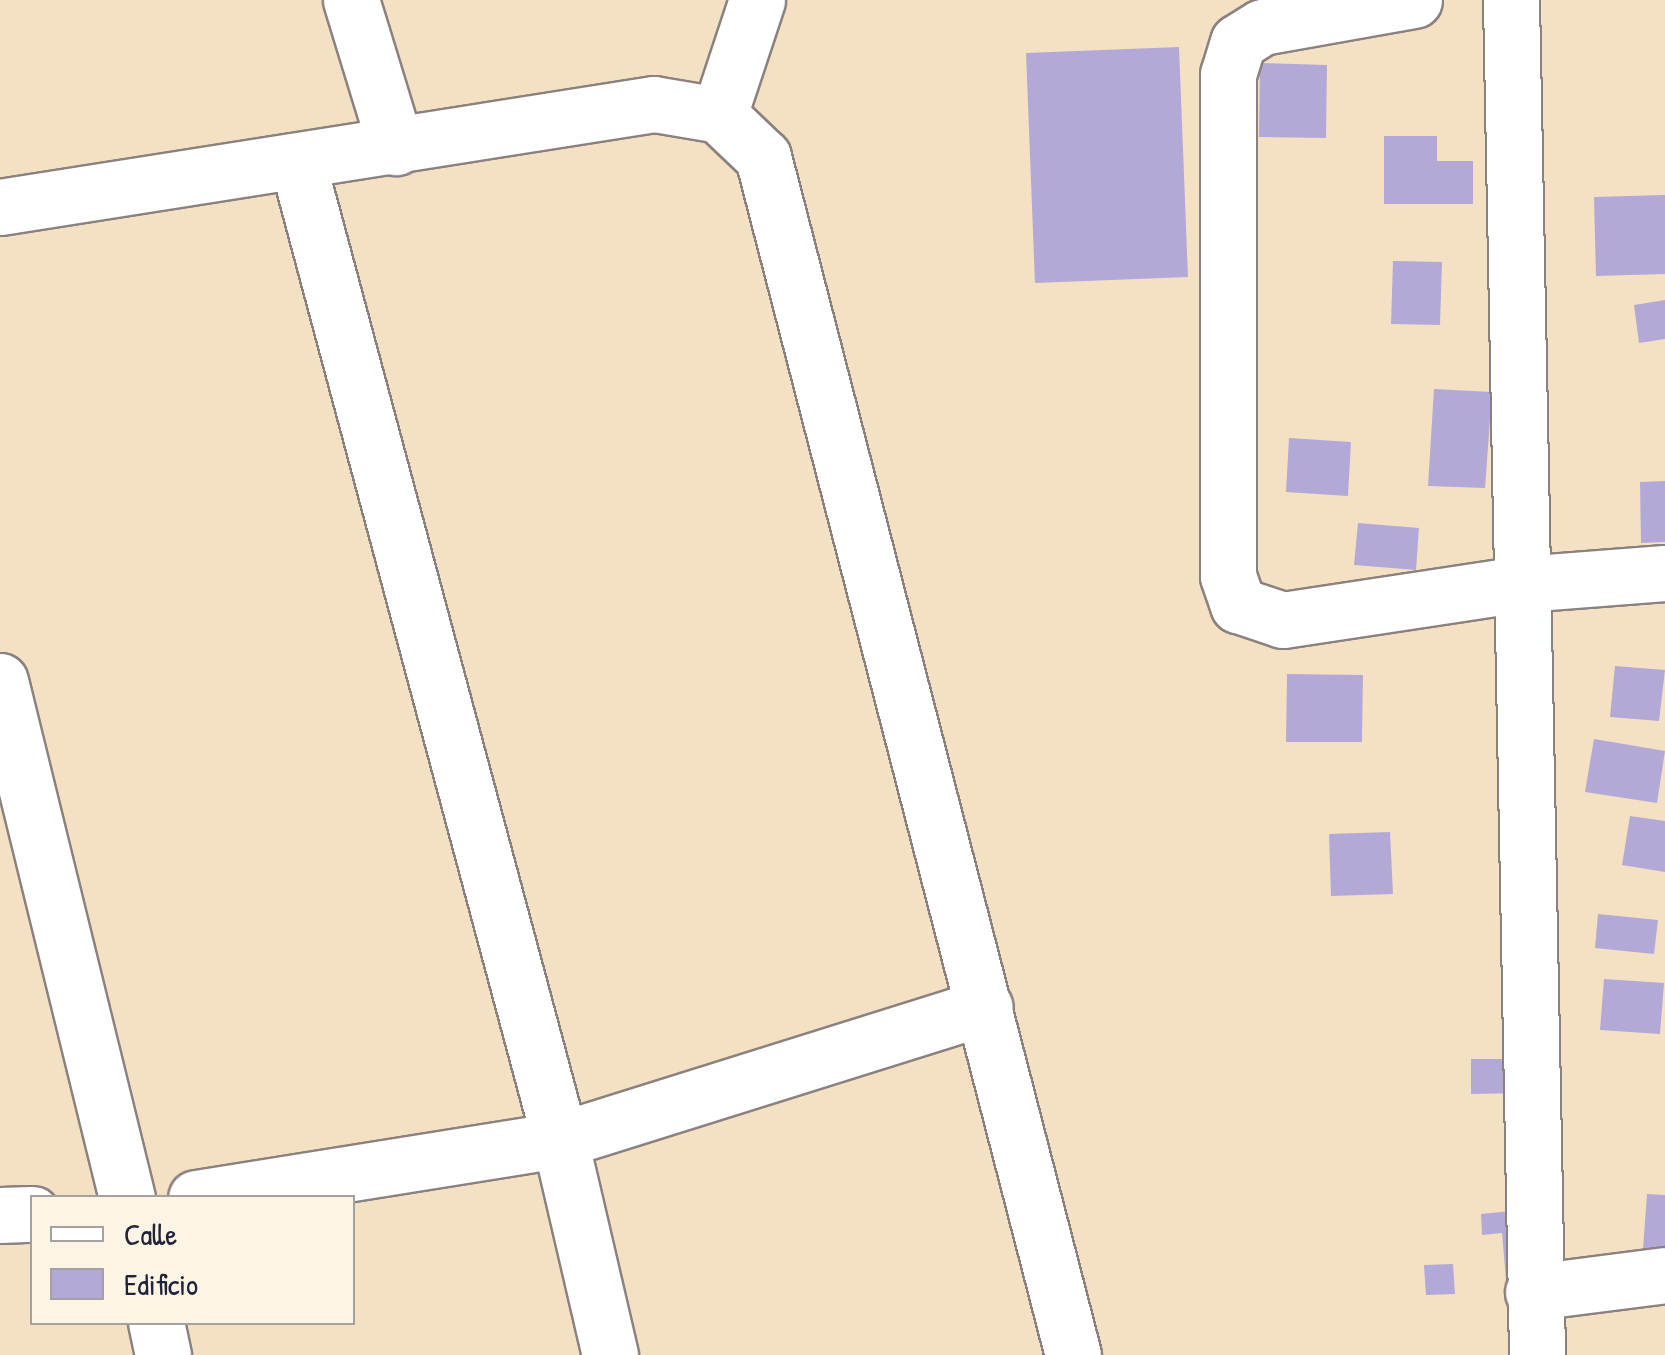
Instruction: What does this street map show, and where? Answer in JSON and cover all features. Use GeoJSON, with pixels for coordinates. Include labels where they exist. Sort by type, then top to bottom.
{"type":"FeatureCollection","features":[{"type":"Feature","properties":{"kind":"street"},"geometry":{"type":"LineString","coordinates":[[351,0],[396,146]]}},
{"type":"Feature","properties":{"kind":"street"},"geometry":{"type":"LineString","coordinates":[[719,116],[757,0]]}},
{"type":"Feature","properties":{"kind":"street"},"geometry":{"type":"LineString","coordinates":[[1414,0],[1262,27],[1238,42],[1228,74],[1228,576],[1238,605],[1283,620],[1522,584],[1665,573]]}},
{"type":"Feature","properties":{"kind":"street"},"geometry":{"type":"LineString","coordinates":[[1511,0],[1537,1355]]}},
{"type":"Feature","properties":{"kind":"street"},"geometry":{"type":"LineString","coordinates":[[0,207],[298,164],[654,104],[719,116],[763,157],[1073,1355]]}},
{"type":"Feature","properties":{"kind":"street"},"geometry":{"type":"LineString","coordinates":[[298,164],[560,1140],[610,1355]]}},
{"type":"Feature","properties":{"kind":"street"},"geometry":{"type":"LineString","coordinates":[[0,682],[126,1195]]}},
{"type":"Feature","properties":{"kind":"street"},"geometry":{"type":"LineString","coordinates":[[215,1195],[560,1140],[985,1007]]}},
{"type":"Feature","properties":{"kind":"street"},"geometry":{"type":"LineString","coordinates":[[0,1215],[30,1214]]}},
{"type":"Feature","properties":{"kind":"street"},"geometry":{"type":"LineString","coordinates":[[1533,1292],[1665,1275]]}},
{"type":"Feature","properties":{"kind":"street"},"geometry":{"type":"LineString","coordinates":[[157,1325],[163,1355]]}},
{"type":"Feature","properties":{"kind":"building"},"geometry":{"type":"Polygon","coordinates":[[[1179,47],[1188,277],[1035,283],[1026,53],[1179,47]]]}},
{"type":"Feature","properties":{"kind":"building"},"geometry":{"type":"Polygon","coordinates":[[[1260,63],[1327,65],[1326,138],[1259,137],[1260,63]]]}},
{"type":"Feature","properties":{"kind":"building"},"geometry":{"type":"Polygon","coordinates":[[[1384,136],[1437,136],[1437,161],[1473,161],[1473,204],[1384,204],[1384,136]]]}},
{"type":"Feature","properties":{"kind":"building"},"geometry":{"type":"Polygon","coordinates":[[[1665,195],[1665,274],[1596,276],[1594,197],[1665,195]]]}},
{"type":"Feature","properties":{"kind":"building"},"geometry":{"type":"Polygon","coordinates":[[[1393,261],[1442,262],[1440,325],[1391,324],[1393,261]]]}},
{"type":"Feature","properties":{"kind":"building"},"geometry":{"type":"Polygon","coordinates":[[[1665,300],[1665,339],[1639,343],[1634,305],[1665,300]]]}},
{"type":"Feature","properties":{"kind":"building"},"geometry":{"type":"Polygon","coordinates":[[[1434,389],[1492,392],[1485,488],[1428,486],[1434,389]]]}},
{"type":"Feature","properties":{"kind":"building"},"geometry":{"type":"Polygon","coordinates":[[[1289,438],[1351,442],[1348,496],[1286,492],[1289,438]]]}},
{"type":"Feature","properties":{"kind":"building"},"geometry":{"type":"Polygon","coordinates":[[[1665,481],[1665,542],[1641,543],[1640,482],[1665,481]]]}},
{"type":"Feature","properties":{"kind":"building"},"geometry":{"type":"Polygon","coordinates":[[[1358,523],[1419,528],[1416,570],[1354,565],[1358,523]]]}},
{"type":"Feature","properties":{"kind":"building"},"geometry":{"type":"Polygon","coordinates":[[[1615,666],[1665,670],[1659,721],[1610,717],[1615,666]]]}},
{"type":"Feature","properties":{"kind":"building"},"geometry":{"type":"Polygon","coordinates":[[[1287,674],[1363,675],[1362,742],[1286,742],[1287,674]]]}},
{"type":"Feature","properties":{"kind":"building"},"geometry":{"type":"Polygon","coordinates":[[[1594,739],[1665,751],[1657,803],[1585,792],[1594,739]]]}},
{"type":"Feature","properties":{"kind":"building"},"geometry":{"type":"Polygon","coordinates":[[[1630,816],[1665,821],[1665,872],[1622,865],[1630,816]]]}},
{"type":"Feature","properties":{"kind":"building"},"geometry":{"type":"Polygon","coordinates":[[[1390,832],[1393,894],[1331,896],[1329,834],[1390,832]]]}},
{"type":"Feature","properties":{"kind":"building"},"geometry":{"type":"Polygon","coordinates":[[[1598,914],[1658,920],[1654,954],[1595,948],[1598,914]]]}},
{"type":"Feature","properties":{"kind":"building"},"geometry":{"type":"Polygon","coordinates":[[[1604,979],[1664,983],[1660,1034],[1600,1030],[1604,979]]]}},
{"type":"Feature","properties":{"kind":"building"},"geometry":{"type":"Polygon","coordinates":[[[1471,1059],[1524,1059],[1523,1093],[1471,1094],[1471,1059]]]}},
{"type":"Feature","properties":{"kind":"building"},"geometry":{"type":"Polygon","coordinates":[[[1647,1194],[1665,1195],[1665,1250],[1643,1249],[1647,1194]]]}},
{"type":"Feature","properties":{"kind":"building"},"geometry":{"type":"Polygon","coordinates":[[[1540,1208],[1546,1276],[1506,1280],[1502,1233],[1482,1235],[1481,1214],[1540,1208]]]}},
{"type":"Feature","properties":{"kind":"building"},"geometry":{"type":"Polygon","coordinates":[[[1453,1264],[1455,1294],[1426,1295],[1424,1265],[1453,1264]]]}}]}
